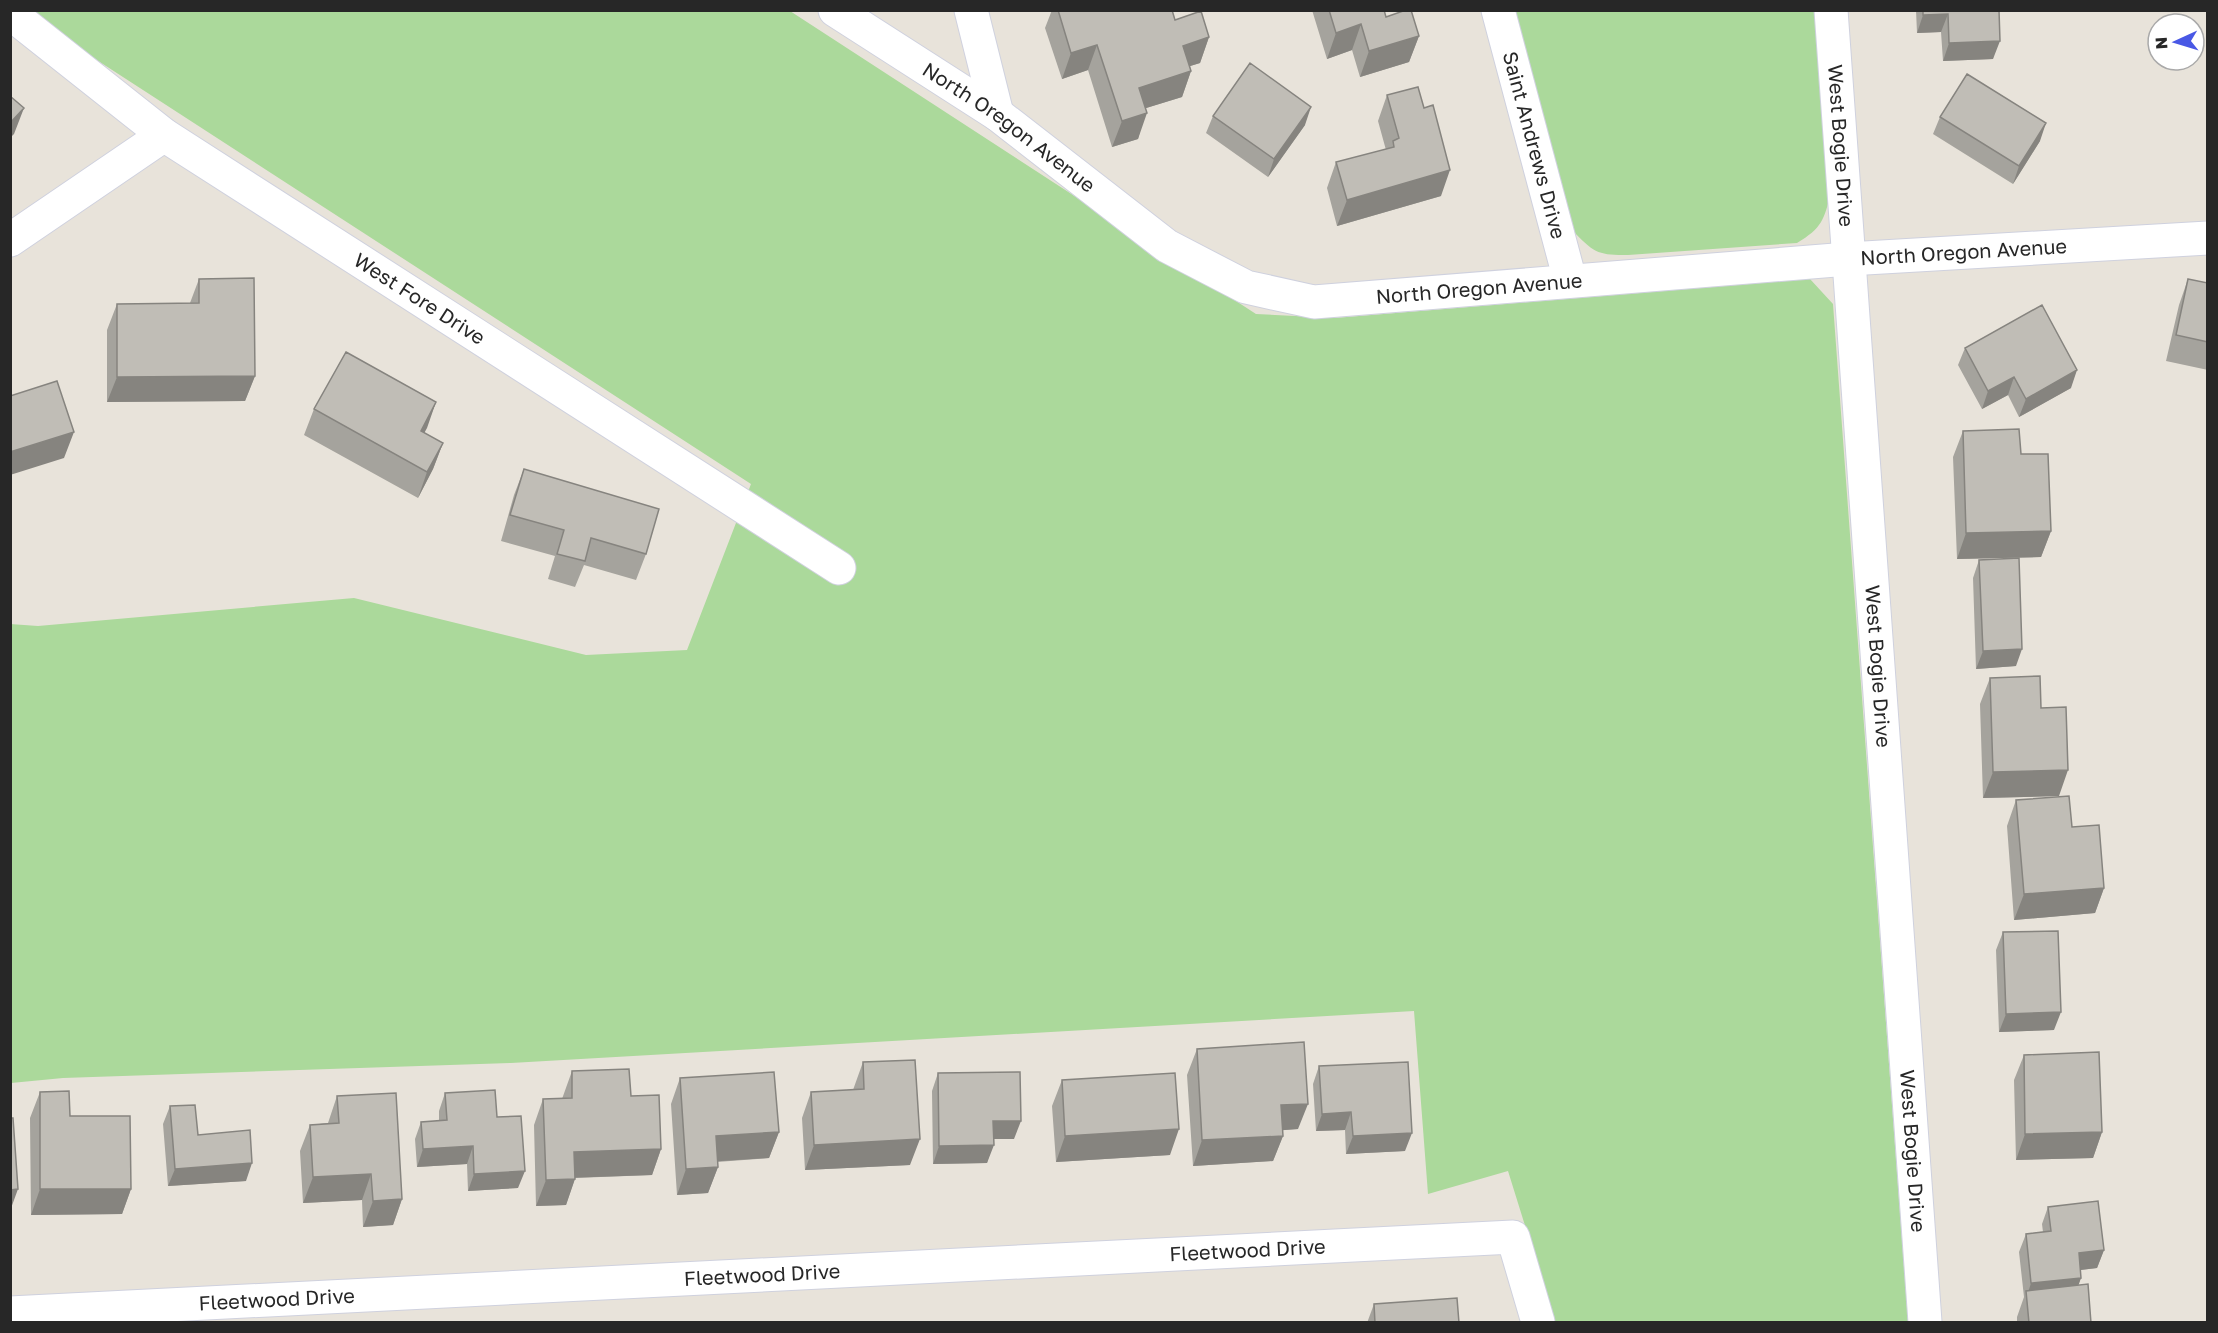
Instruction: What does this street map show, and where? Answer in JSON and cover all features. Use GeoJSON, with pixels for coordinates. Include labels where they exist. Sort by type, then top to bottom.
{"type":"FeatureCollection","features":[{"type":"Feature","properties":{"kind":"street","name":"North Oregon Avenue"},"geometry":{"type":"LineString","coordinates":[[836,10],[997,114],[1167,246],[1246,287],[1314,302],[1848,259],[2208,238]]}},
{"type":"Feature","properties":{"kind":"street"},"geometry":{"type":"LineString","coordinates":[[971,10],[997,114]]}},
{"type":"Feature","properties":{"kind":"street","name":"Saint Andrews Drive"},"geometry":{"type":"LineString","coordinates":[[1498,10],[1570,280]]}},
{"type":"Feature","properties":{"kind":"street","name":"West Bogie Drive"},"geometry":{"type":"LineString","coordinates":[[1831,10],[1925,1323]]}},
{"type":"Feature","properties":{"kind":"street","name":"West Fore Drive"},"geometry":{"type":"LineString","coordinates":[[10,13],[164,135],[839,568]]}},
{"type":"Feature","properties":{"kind":"street"},"geometry":{"type":"LineString","coordinates":[[10,240],[164,135]]}},
{"type":"Feature","properties":{"kind":"street","name":"Fleetwood Drive"},"geometry":{"type":"LineString","coordinates":[[10,1313],[1513,1237],[1538,1323]]}},
{"type":"Feature","properties":{"kind":"green space"},"geometry":{"type":"Polygon","coordinates":[[[33,11],[790,11],[1256,314],[1335,318],[1810,279],[1833,304],[1908,1322],[1555,1322],[1508,1171],[1428,1194],[1414,1011],[511,1063],[63,1078],[11,1083],[10,624],[38,626],[354,598],[586,655],[687,650],[751,484],[89,55],[33,11]]]}},
{"type":"Feature","properties":{"kind":"green space"},"geometry":{"type":"Polygon","coordinates":[[[1515,11],[1818,11],[1831,192],[1826,210],[1817,228],[1797,243],[1628,255],[1604,254],[1593,249],[1575,233],[1515,11]]]}},
{"type":"Feature","properties":{"kind":"building"},"geometry":{"type":"Polygon","coordinates":[[[1058,10],[1172,10],[1175,20],[1201,11],[1209,37],[1183,46],[1191,71],[1139,88],[1147,113],[1122,121],[1097,45],[1071,53],[1058,10]]]}},
{"type":"Feature","properties":{"kind":"building"},"geometry":{"type":"Polygon","coordinates":[[[1329,10],[1384,10],[1386,17],[1411,10],[1419,36],[1369,51],[1361,24],[1336,33],[1329,10]]]}},
{"type":"Feature","properties":{"kind":"building"},"geometry":{"type":"Polygon","coordinates":[[[1923,10],[1999,10],[2000,41],[1949,43],[1948,14],[1923,15],[1923,10]]]}},
{"type":"Feature","properties":{"kind":"building"},"geometry":{"type":"Polygon","coordinates":[[[1250,63],[1311,107],[1274,159],[1213,116],[1250,63]]]}},
{"type":"Feature","properties":{"kind":"building"},"geometry":{"type":"Polygon","coordinates":[[[1967,74],[2046,123],[2019,166],[1940,117],[1967,74]]]}},
{"type":"Feature","properties":{"kind":"building"},"geometry":{"type":"Polygon","coordinates":[[[1418,87],[1424,108],[1433,105],[1450,170],[1347,200],[1336,162],[1394,147],[1393,141],[1399,138],[1387,95],[1418,87]]]}},
{"type":"Feature","properties":{"kind":"building"},"geometry":{"type":"Polygon","coordinates":[[[10,96],[24,108],[10,123],[10,96]]]}},
{"type":"Feature","properties":{"kind":"building"},"geometry":{"type":"Polygon","coordinates":[[[254,278],[255,376],[117,377],[117,304],[199,303],[199,279],[254,278]]]}},
{"type":"Feature","properties":{"kind":"building"},"geometry":{"type":"Polygon","coordinates":[[[2188,279],[2208,283],[2208,342],[2176,335],[2188,279]]]}},
{"type":"Feature","properties":{"kind":"building"},"geometry":{"type":"Polygon","coordinates":[[[2042,305],[2077,370],[2026,399],[2014,377],[1988,391],[1965,348],[2042,305]]]}},
{"type":"Feature","properties":{"kind":"building"},"geometry":{"type":"Polygon","coordinates":[[[346,352],[436,402],[421,431],[443,443],[427,472],[314,409],[346,352]]]}},
{"type":"Feature","properties":{"kind":"building"},"geometry":{"type":"Polygon","coordinates":[[[57,381],[74,432],[10,452],[10,396],[57,381]]]}},
{"type":"Feature","properties":{"kind":"building"},"geometry":{"type":"Polygon","coordinates":[[[2019,429],[2021,454],[2048,454],[2051,531],[1966,533],[1963,431],[2019,429]]]}},
{"type":"Feature","properties":{"kind":"building"},"geometry":{"type":"Polygon","coordinates":[[[524,469],[659,509],[646,554],[591,538],[585,561],[557,554],[564,530],[510,515],[524,469]]]}},
{"type":"Feature","properties":{"kind":"building"},"geometry":{"type":"Polygon","coordinates":[[[2019,558],[2022,649],[1983,651],[1979,560],[2019,558]]]}},
{"type":"Feature","properties":{"kind":"building"},"geometry":{"type":"Polygon","coordinates":[[[2040,676],[2041,708],[2066,707],[2068,770],[1993,772],[1990,678],[2040,676]]]}},
{"type":"Feature","properties":{"kind":"building"},"geometry":{"type":"Polygon","coordinates":[[[2069,796],[2072,827],[2099,825],[2104,888],[2024,894],[2016,800],[2069,796]]]}},
{"type":"Feature","properties":{"kind":"building"},"geometry":{"type":"Polygon","coordinates":[[[2058,931],[2061,1012],[2006,1014],[2003,932],[2058,931]]]}},
{"type":"Feature","properties":{"kind":"building"},"geometry":{"type":"Polygon","coordinates":[[[1304,1042],[1308,1104],[1281,1105],[1283,1136],[1202,1140],[1197,1049],[1304,1042]]]}},
{"type":"Feature","properties":{"kind":"building"},"geometry":{"type":"Polygon","coordinates":[[[2099,1052],[2102,1132],[2025,1134],[2024,1055],[2099,1052]]]}},
{"type":"Feature","properties":{"kind":"building"},"geometry":{"type":"Polygon","coordinates":[[[915,1060],[920,1139],[814,1145],[811,1092],[864,1089],[863,1062],[915,1060]]]}},
{"type":"Feature","properties":{"kind":"building"},"geometry":{"type":"Polygon","coordinates":[[[1408,1062],[1412,1133],[1353,1136],[1351,1112],[1322,1114],[1319,1066],[1408,1062]]]}},
{"type":"Feature","properties":{"kind":"building"},"geometry":{"type":"Polygon","coordinates":[[[629,1069],[631,1096],[659,1095],[661,1149],[574,1152],[575,1179],[546,1180],[543,1099],[572,1098],[572,1071],[629,1069]]]}},
{"type":"Feature","properties":{"kind":"building"},"geometry":{"type":"Polygon","coordinates":[[[774,1072],[779,1132],[716,1136],[718,1167],[686,1169],[680,1078],[774,1072]]]}},
{"type":"Feature","properties":{"kind":"building"},"geometry":{"type":"Polygon","coordinates":[[[1020,1072],[1021,1121],[993,1121],[994,1145],[939,1146],[938,1073],[1020,1072]]]}},
{"type":"Feature","properties":{"kind":"building"},"geometry":{"type":"Polygon","coordinates":[[[1175,1073],[1179,1129],[1065,1136],[1062,1080],[1175,1073]]]}},
{"type":"Feature","properties":{"kind":"building"},"geometry":{"type":"Polygon","coordinates":[[[495,1090],[497,1117],[521,1116],[525,1171],[474,1174],[473,1146],[423,1149],[421,1122],[447,1120],[445,1093],[495,1090]]]}},
{"type":"Feature","properties":{"kind":"building"},"geometry":{"type":"Polygon","coordinates":[[[69,1091],[70,1116],[130,1116],[131,1189],[40,1189],[40,1092],[69,1091]]]}},
{"type":"Feature","properties":{"kind":"building"},"geometry":{"type":"Polygon","coordinates":[[[396,1093],[402,1199],[373,1201],[371,1174],[313,1177],[310,1125],[339,1123],[337,1096],[396,1093]]]}},
{"type":"Feature","properties":{"kind":"building"},"geometry":{"type":"Polygon","coordinates":[[[195,1105],[198,1135],[250,1130],[252,1163],[175,1169],[170,1106],[195,1105]]]}},
{"type":"Feature","properties":{"kind":"building"},"geometry":{"type":"Polygon","coordinates":[[[10,1118],[13,1118],[18,1189],[10,1190],[10,1118]]]}},
{"type":"Feature","properties":{"kind":"building"},"geometry":{"type":"Polygon","coordinates":[[[2098,1201],[2104,1250],[2079,1253],[2081,1278],[2031,1283],[2026,1234],[2051,1231],[2048,1207],[2098,1201]]]}},
{"type":"Feature","properties":{"kind":"building"},"geometry":{"type":"Polygon","coordinates":[[[2088,1284],[2091,1323],[2029,1323],[2026,1291],[2088,1284]]]}},
{"type":"Feature","properties":{"kind":"building"},"geometry":{"type":"Polygon","coordinates":[[[1457,1298],[1459,1323],[1375,1323],[1374,1304],[1457,1298]]]}}]}
